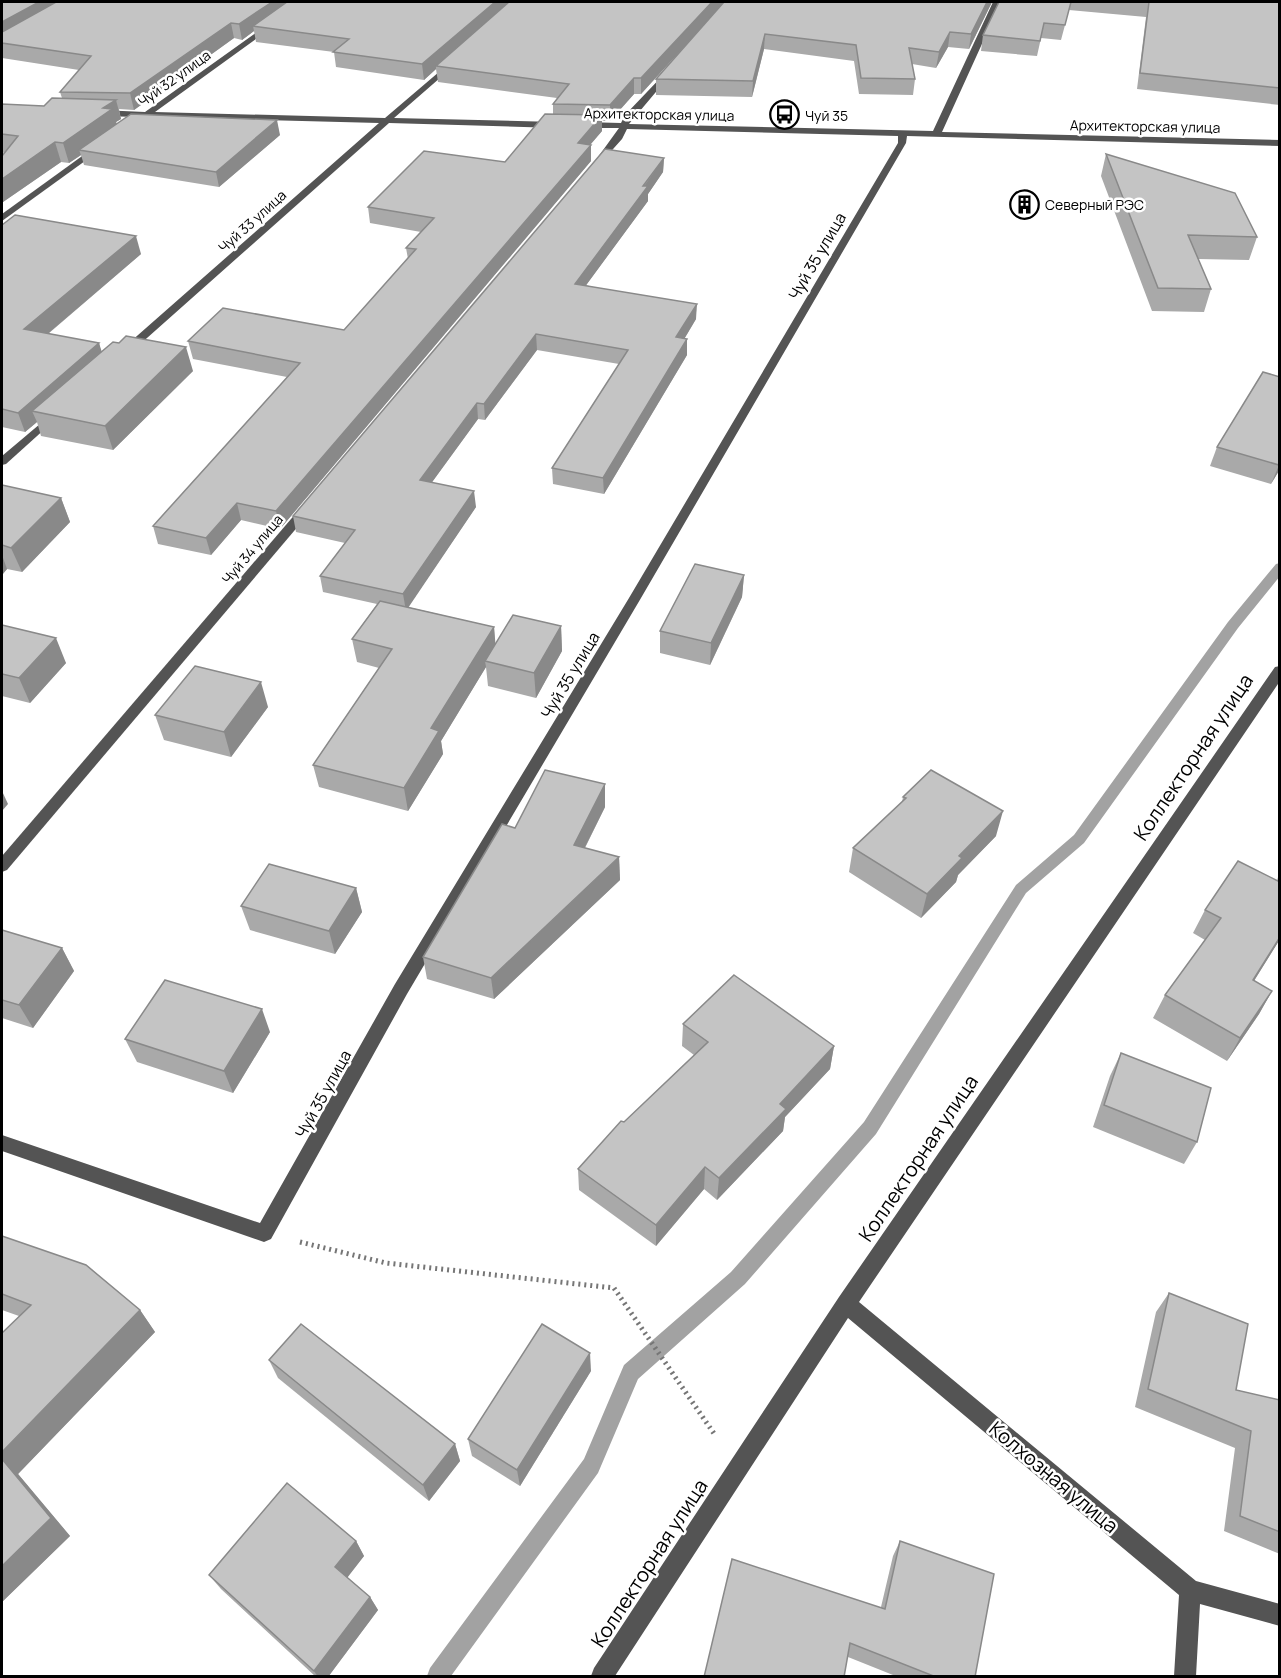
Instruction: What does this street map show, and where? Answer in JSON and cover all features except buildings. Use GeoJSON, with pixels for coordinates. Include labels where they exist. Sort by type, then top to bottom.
{"type":"FeatureCollection","features":[{"type":"Feature","properties":{"kind":"street","name":"Чуй 32 улица"},"geometry":{"type":"LineString","coordinates":[[131,125],[303,2]]}},
{"type":"Feature","properties":{"kind":"street"},"geometry":{"type":"LineString","coordinates":[[936,135],[997,2]]}},
{"type":"Feature","properties":{"kind":"street","name":"Чуй 33 улица"},"geometry":{"type":"LineString","coordinates":[[117,359],[459,56]]}},
{"type":"Feature","properties":{"kind":"street"},"geometry":{"type":"LineString","coordinates":[[589,173],[619,137],[628,117],[675,64]]}},
{"type":"Feature","properties":{"kind":"street","name":"Архитекторская улица"},"geometry":{"type":"LineString","coordinates":[[90,113],[564,125]]}},
{"type":"Feature","properties":{"kind":"street","name":"Архитекторская улица"},"geometry":{"type":"LineString","coordinates":[[576,125],[1280,143]]}},
{"type":"Feature","properties":{"kind":"street","name":"Чуй 35 улица"},"geometry":{"type":"LineString","coordinates":[[264,1233],[401,989],[642,588],[902,143],[903,133]]}},
{"type":"Feature","properties":{"kind":"street"},"geometry":{"type":"LineString","coordinates":[[2,218],[103,145]]}},
{"type":"Feature","properties":{"kind":"street"},"geometry":{"type":"LineString","coordinates":[[2,462],[64,407]]}},
{"type":"Feature","properties":{"kind":"street","name":"Чуй 34 улица"},"geometry":{"type":"LineString","coordinates":[[2,866],[317,497]]}},
{"type":"Feature","properties":{"kind":"street","name":"Коллекторная улица"},"geometry":{"type":"LineString","coordinates":[[602,1677],[846,1304],[1280,670]]}},
{"type":"Feature","properties":{"kind":"street"},"geometry":{"type":"LineString","coordinates":[[2,1143],[264,1233]]}},
{"type":"Feature","properties":{"kind":"street","name":"Колхозная улица"},"geometry":{"type":"LineString","coordinates":[[846,1304],[1190,1590],[1280,1615]]}},
{"type":"Feature","properties":{"kind":"street"},"geometry":{"type":"LineString","coordinates":[[1185,1677],[1190,1590]]}},
{"type":"Feature","properties":{"kind":"path"},"geometry":{"type":"LineString","coordinates":[[264,1233],[386,1263],[614,1288],[738,1468]]}},
{"type":"Feature","properties":{"kind":"waterway"},"geometry":{"type":"LineString","coordinates":[[438,1676],[591,1466],[631,1372],[738,1278],[870,1128],[1021,889],[1079,839],[1233,625],[1280,567]]}},
{"type":"Feature","properties":{"kind":"place","name":"Чуй 35"},"geometry":{"type":"Point","coordinates":[784,115]}},
{"type":"Feature","properties":{"kind":"place","name":"Северный РЭС"},"geometry":{"type":"Point","coordinates":[1024,204]}}]}
